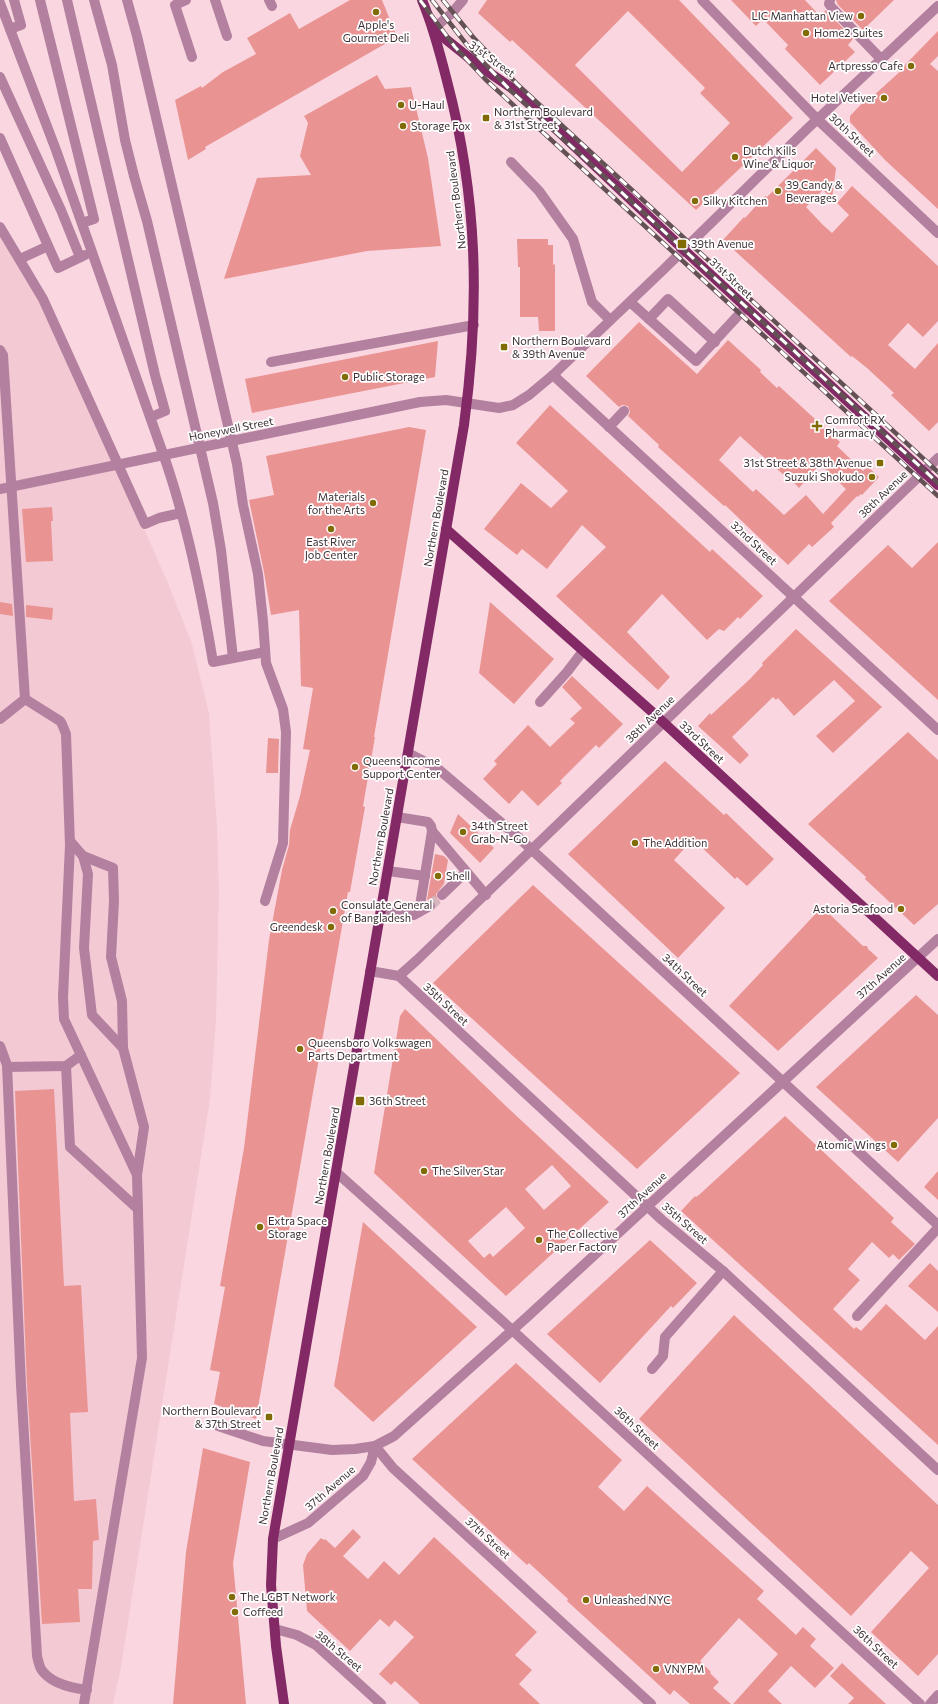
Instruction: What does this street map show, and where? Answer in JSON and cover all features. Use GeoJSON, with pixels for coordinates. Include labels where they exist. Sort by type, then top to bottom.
{"type":"FeatureCollection","features":[{"type":"Feature","properties":{"kind":"main road","name":"Northern Boulevard"},"geometry":{"type":"LineString","coordinates":[[284,1704],[275,1629],[270,1569],[273,1539],[467,403],[474,325],[474,255],[468,182],[458,125],[433,29],[422,0]]}},
{"type":"Feature","properties":{"kind":"main road","name":"31st Street"},"geometry":{"type":"LineString","coordinates":[[433,29],[516,91],[746,308],[938,485]]}},
{"type":"Feature","properties":{"kind":"main road","name":"33rd Street"},"geometry":{"type":"LineString","coordinates":[[446,529],[663,722],[938,976]]}},
{"type":"Feature","properties":{"kind":"street"},"geometry":{"type":"LineString","coordinates":[[10,29],[21,25],[14,0]]}},
{"type":"Feature","properties":{"kind":"street"},"geometry":{"type":"LineString","coordinates":[[40,0],[94,219],[82,223]]}},
{"type":"Feature","properties":{"kind":"street"},"geometry":{"type":"LineString","coordinates":[[67,0],[155,375],[165,411],[151,417]]}},
{"type":"Feature","properties":{"kind":"street"},"geometry":{"type":"LineString","coordinates":[[94,0],[109,51],[125,140],[147,221],[213,503],[221,550],[233,658]]}},
{"type":"Feature","properties":{"kind":"street"},"geometry":{"type":"LineString","coordinates":[[127,0],[139,44],[237,464],[243,504],[258,574],[264,622],[266,663],[283,709],[286,744],[283,842],[265,901]]}},
{"type":"Feature","properties":{"kind":"street"},"geometry":{"type":"LineString","coordinates":[[186,0],[175,6],[192,57]]}},
{"type":"Feature","properties":{"kind":"street"},"geometry":{"type":"LineString","coordinates":[[215,0],[227,36]]}},
{"type":"Feature","properties":{"kind":"street"},"geometry":{"type":"LineString","coordinates":[[433,29],[451,14],[463,0]]}},
{"type":"Feature","properties":{"kind":"street","name":"30th Street"},"geometry":{"type":"LineString","coordinates":[[702,0],[817,118],[938,233]]}},
{"type":"Feature","properties":{"kind":"street"},"geometry":{"type":"LineString","coordinates":[[830,0],[829,4],[833,10],[881,59]]}},
{"type":"Feature","properties":{"kind":"street"},"geometry":{"type":"LineString","coordinates":[[0,3],[82,223],[171,476],[204,614],[213,662],[265,652]]}},
{"type":"Feature","properties":{"kind":"street"},"geometry":{"type":"LineString","coordinates":[[467,403],[498,408],[513,405],[529,395],[553,375],[630,302],[817,118],[938,6]]}},
{"type":"Feature","properties":{"kind":"street"},"geometry":{"type":"LineString","coordinates":[[0,77],[61,210],[80,257]]}},
{"type":"Feature","properties":{"kind":"street"},"geometry":{"type":"LineString","coordinates":[[0,138],[58,268],[92,252]]}},
{"type":"Feature","properties":{"kind":"street"},"geometry":{"type":"LineString","coordinates":[[510,162],[539,191],[573,239],[592,302],[610,320]]}},
{"type":"Feature","properties":{"kind":"street"},"geometry":{"type":"LineString","coordinates":[[0,227],[20,259],[49,313],[145,524],[159,518],[181,513]]}},
{"type":"Feature","properties":{"kind":"street"},"geometry":{"type":"LineString","coordinates":[[20,259],[48,246]]}},
{"type":"Feature","properties":{"kind":"street"},"geometry":{"type":"LineString","coordinates":[[649,319],[668,299],[715,342]]}},
{"type":"Feature","properties":{"kind":"street"},"geometry":{"type":"LineString","coordinates":[[630,302],[696,361],[746,308]]}},
{"type":"Feature","properties":{"kind":"street"},"geometry":{"type":"LineString","coordinates":[[271,362],[474,325]]}},
{"type":"Feature","properties":{"kind":"street"},"geometry":{"type":"LineString","coordinates":[[0,350],[3,355],[3,410],[25,699]]}},
{"type":"Feature","properties":{"kind":"street","name":"32nd Street"},"geometry":{"type":"LineString","coordinates":[[553,375],[938,730]]}},
{"type":"Feature","properties":{"kind":"street","name":"Honeywell Street"},"geometry":{"type":"LineString","coordinates":[[0,489],[428,401],[446,400],[467,403]]}},
{"type":"Feature","properties":{"kind":"street"},"geometry":{"type":"LineString","coordinates":[[609,426],[624,411]]}},
{"type":"Feature","properties":{"kind":"street","name":"38th Avenue"},"geometry":{"type":"LineString","coordinates":[[399,976],[486,895],[663,722],[938,458]]}},
{"type":"Feature","properties":{"kind":"street"},"geometry":{"type":"LineString","coordinates":[[540,702],[567,672],[583,651]]}},
{"type":"Feature","properties":{"kind":"street"},"geometry":{"type":"LineString","coordinates":[[0,719],[25,699]]}},
{"type":"Feature","properties":{"kind":"street"},"geometry":{"type":"LineString","coordinates":[[25,699],[60,721],[65,730],[70,841],[63,997],[64,1019],[137,1175]]}},
{"type":"Feature","properties":{"kind":"street","name":"34th Street"},"geometry":{"type":"LineString","coordinates":[[408,753],[437,768],[532,850],[938,1227]]}},
{"type":"Feature","properties":{"kind":"street"},"geometry":{"type":"LineString","coordinates":[[397,817],[428,822],[431,826],[432,831],[419,912]]}},
{"type":"Feature","properties":{"kind":"street"},"geometry":{"type":"LineString","coordinates":[[432,831],[486,895]]}},
{"type":"Feature","properties":{"kind":"street"},"geometry":{"type":"LineString","coordinates":[[70,841],[83,856],[88,874],[84,948],[92,1015],[123,1048]]}},
{"type":"Feature","properties":{"kind":"street"},"geometry":{"type":"LineString","coordinates":[[83,856],[113,868],[114,901],[111,957],[122,1001],[123,1048],[144,1127],[137,1175],[142,1358],[84,1704]]}},
{"type":"Feature","properties":{"kind":"street"},"geometry":{"type":"LineString","coordinates":[[388,871],[425,876]]}},
{"type":"Feature","properties":{"kind":"street"},"geometry":{"type":"LineString","coordinates":[[442,895],[466,872]]}},
{"type":"Feature","properties":{"kind":"street"},"geometry":{"type":"LineString","coordinates":[[381,911],[414,915],[430,906]]}},
{"type":"Feature","properties":{"kind":"street","name":"37th Avenue"},"geometry":{"type":"LineString","coordinates":[[273,1539],[308,1523],[363,1476],[371,1462],[375,1446],[402,1430],[938,940]]}},
{"type":"Feature","properties":{"kind":"street"},"geometry":{"type":"LineString","coordinates":[[370,971],[399,976]]}},
{"type":"Feature","properties":{"kind":"street","name":"35th Street"},"geometry":{"type":"LineString","coordinates":[[399,976],[647,1206],[723,1271],[938,1470]]}},
{"type":"Feature","properties":{"kind":"street"},"geometry":{"type":"LineString","coordinates":[[0,1046],[7,1067],[20,1385],[37,1656],[41,1669],[53,1680],[73,1688],[87,1690]]}},
{"type":"Feature","properties":{"kind":"street"},"geometry":{"type":"LineString","coordinates":[[7,1067],[66,1066],[81,1055]]}},
{"type":"Feature","properties":{"kind":"street"},"geometry":{"type":"LineString","coordinates":[[66,1066],[70,1147],[138,1209]]}},
{"type":"Feature","properties":{"kind":"street","name":"36th Street"},"geometry":{"type":"LineString","coordinates":[[336,1172],[512,1330],[920,1704]]}},
{"type":"Feature","properties":{"kind":"street"},"geometry":{"type":"LineString","coordinates":[[857,1316],[938,1227]]}},
{"type":"Feature","properties":{"kind":"street"},"geometry":{"type":"LineString","coordinates":[[652,1369],[663,1356],[665,1337],[723,1271]]}},
{"type":"Feature","properties":{"kind":"street"},"geometry":{"type":"LineString","coordinates":[[218,1426],[263,1442],[340,1450],[375,1446]]}},
{"type":"Feature","properties":{"kind":"street","name":"37th Street"},"geometry":{"type":"LineString","coordinates":[[375,1446],[393,1468],[651,1704]]}},
{"type":"Feature","properties":{"kind":"street","name":"38th Street"},"geometry":{"type":"LineString","coordinates":[[275,1629],[297,1635],[316,1645],[381,1704]]}},
{"type":"Feature","properties":{"kind":"street"},"geometry":{"type":"LineString","coordinates":[[930,1704],[938,1695]]}},
{"type":"Feature","properties":{"kind":"shaded area"},"geometry":{"type":"Polygon","coordinates":[[[0,231],[40,295],[168,583],[192,644],[209,713],[217,826],[219,891],[216,1021],[210,1099],[121,1667],[113,1704],[0,1704],[0,231]]]}},
{"type":"Feature","properties":{"kind":"building"},"geometry":{"type":"Polygon","coordinates":[[[350,0],[382,0],[397,37],[205,147],[206,149],[188,160],[175,100],[201,86],[202,88],[223,72],[256,54],[247,38],[290,13],[299,29],[350,0]]]}},
{"type":"Feature","properties":{"kind":"building"},"geometry":{"type":"Polygon","coordinates":[[[487,0],[679,0],[793,118],[696,210],[512,40],[510,42],[478,13],[487,0]],[[628,11],[575,65],[682,172],[730,123],[700,93],[705,88],[628,11]]]}},
{"type":"Feature","properties":{"kind":"building","name":"Home2 Suites"},"geometry":{"type":"Polygon","coordinates":[[[731,0],[805,0],[820,16],[826,10],[853,39],[848,45],[855,52],[820,85],[785,49],[788,45],[763,19],[756,26],[731,0]]]}},
{"type":"Feature","properties":{"kind":"building","name":"LIC Manhattan View"},"geometry":{"type":"Polygon","coordinates":[[[836,0],[894,0],[863,30],[838,5],[836,0]]]}},
{"type":"Feature","properties":{"kind":"building"},"geometry":{"type":"Polygon","coordinates":[[[938,31],[938,56],[930,64],[938,71],[938,209],[885,160],[850,122],[850,116],[870,95],[872,97],[904,68],[903,67],[938,31]]]}},
{"type":"Feature","properties":{"kind":"building"},"geometry":{"type":"Polygon","coordinates":[[[377,75],[385,89],[411,87],[428,158],[441,246],[367,251],[224,279],[257,178],[311,175],[300,156],[308,123],[304,116],[377,75]]]}},
{"type":"Feature","properties":{"kind":"building"},"geometry":{"type":"Polygon","coordinates":[[[816,148],[836,168],[832,199],[823,190],[806,207],[822,224],[832,233],[849,215],[837,203],[852,186],[938,266],[938,321],[923,337],[908,323],[888,345],[915,369],[938,343],[938,422],[929,431],[891,395],[894,393],[867,368],[852,356],[851,357],[723,240],[765,196],[767,197],[816,148]]]}},
{"type":"Feature","properties":{"kind":"building"},"geometry":{"type":"Polygon","coordinates":[[[517,239],[548,239],[548,245],[553,245],[553,265],[555,264],[555,331],[539,331],[538,317],[520,317],[520,267],[518,267],[517,239]]]}},
{"type":"Feature","properties":{"kind":"building"},"geometry":{"type":"Polygon","coordinates":[[[639,322],[697,374],[728,340],[761,370],[760,372],[777,388],[779,386],[840,442],[837,446],[863,471],[867,466],[879,477],[862,495],[857,496],[831,523],[834,527],[812,547],[809,544],[788,565],[725,505],[724,506],[658,447],[659,445],[628,416],[630,412],[628,406],[622,405],[619,407],[586,376],[639,322]],[[740,436],[719,460],[753,492],[756,489],[784,515],[806,495],[823,514],[846,489],[820,464],[799,488],[787,475],[786,477],[740,436]]]}},
{"type":"Feature","properties":{"kind":"building","name":"Public Storage"},"geometry":{"type":"Polygon","coordinates":[[[438,341],[435,377],[252,413],[245,379],[438,341]]]}},
{"type":"Feature","properties":{"kind":"building"},"geometry":{"type":"Polygon","coordinates":[[[550,405],[710,552],[712,549],[763,596],[740,619],[738,617],[724,631],[719,629],[707,640],[662,594],[627,632],[670,677],[658,690],[556,596],[606,547],[582,525],[547,569],[522,549],[517,555],[484,529],[521,483],[551,508],[568,491],[516,443],[550,405]]]}},
{"type":"Feature","properties":{"kind":"building"},"geometry":{"type":"Polygon","coordinates":[[[409,427],[426,430],[374,737],[363,806],[365,807],[350,892],[348,892],[256,1419],[214,1404],[220,1372],[210,1370],[225,1287],[220,1286],[244,1148],[269,940],[282,870],[289,845],[290,830],[300,796],[310,750],[303,749],[313,688],[301,686],[299,610],[271,615],[264,572],[249,500],[274,495],[266,456],[409,427]]]}},
{"type":"Feature","properties":{"kind":"building"},"geometry":{"type":"Polygon","coordinates":[[[52,507],[53,521],[51,521],[53,561],[26,562],[22,509],[52,507]]]}},
{"type":"Feature","properties":{"kind":"building"},"geometry":{"type":"Polygon","coordinates":[[[938,542],[938,700],[829,601],[888,545],[912,568],[938,542]]]}},
{"type":"Feature","properties":{"kind":"building"},"geometry":{"type":"Polygon","coordinates":[[[0,602],[12,604],[13,616],[0,614],[0,602]]]}},
{"type":"Feature","properties":{"kind":"building"},"geometry":{"type":"Polygon","coordinates":[[[490,602],[554,659],[514,704],[479,673],[490,602]]]}},
{"type":"Feature","properties":{"kind":"building"},"geometry":{"type":"Polygon","coordinates":[[[26,605],[53,608],[52,620],[26,617],[26,605]]]}},
{"type":"Feature","properties":{"kind":"building"},"geometry":{"type":"Polygon","coordinates":[[[796,629],[882,707],[833,753],[816,736],[855,701],[834,680],[794,716],[778,698],[776,700],[773,697],[732,737],[749,755],[740,764],[698,726],[710,713],[711,715],[750,679],[763,665],[762,663],[796,629]]]}},
{"type":"Feature","properties":{"kind":"building"},"geometry":{"type":"Polygon","coordinates":[[[572,676],[623,724],[599,748],[596,745],[560,781],[562,783],[538,806],[522,790],[509,804],[483,779],[497,764],[494,761],[528,725],[550,747],[575,723],[570,719],[582,708],[562,687],[572,676]]]}},
{"type":"Feature","properties":{"kind":"building"},"geometry":{"type":"Polygon","coordinates":[[[908,732],[938,760],[938,904],[914,925],[865,879],[866,877],[808,824],[908,732]]]}},
{"type":"Feature","properties":{"kind":"building"},"geometry":{"type":"Polygon","coordinates":[[[268,738],[279,739],[278,773],[266,773],[268,738]]]}},
{"type":"Feature","properties":{"kind":"building"},"geometry":{"type":"Polygon","coordinates":[[[665,761],[724,815],[726,813],[774,859],[747,886],[737,877],[735,879],[693,839],[674,860],[725,908],[678,958],[568,854],[665,761]]]}},
{"type":"Feature","properties":{"kind":"building"},"geometry":{"type":"Polygon","coordinates":[[[458,814],[494,848],[480,863],[450,833],[458,814]]]}},
{"type":"Feature","properties":{"kind":"building","name":"Shell"},"geometry":{"type":"Polygon","coordinates":[[[435,854],[444,856],[448,860],[444,884],[436,894],[437,899],[440,901],[436,905],[433,900],[427,900],[435,854]]]}},
{"type":"Feature","properties":{"kind":"building"},"geometry":{"type":"Polygon","coordinates":[[[533,885],[740,1073],[637,1169],[433,983],[533,885]]]}},
{"type":"Feature","properties":{"kind":"building"},"geometry":{"type":"Polygon","coordinates":[[[822,907],[863,946],[867,946],[868,949],[878,958],[778,1051],[729,1006],[822,907]]]}},
{"type":"Feature","properties":{"kind":"building"},"geometry":{"type":"Polygon","coordinates":[[[916,995],[938,1015],[938,1118],[898,1162],[816,1087],[916,995]]]}},
{"type":"Feature","properties":{"kind":"building"},"geometry":{"type":"Polygon","coordinates":[[[405,1009],[609,1202],[506,1296],[374,1173],[400,1016],[405,1009]],[[552,1165],[525,1189],[544,1210],[571,1186],[552,1165]],[[506,1207],[468,1241],[484,1258],[490,1253],[493,1257],[525,1228],[506,1207]]]}},
{"type":"Feature","properties":{"kind":"building"},"geometry":{"type":"Polygon","coordinates":[[[54,1089],[64,1286],[81,1285],[88,1412],[70,1413],[74,1501],[96,1499],[99,1540],[93,1541],[92,1589],[78,1589],[80,1622],[42,1624],[27,1385],[15,1091],[54,1089]]]}},
{"type":"Feature","properties":{"kind":"building"},"geometry":{"type":"Polygon","coordinates":[[[785,1116],[894,1218],[891,1222],[915,1244],[899,1260],[893,1254],[889,1258],[872,1242],[848,1269],[860,1280],[833,1309],[854,1329],[856,1327],[861,1331],[886,1304],[925,1340],[938,1326],[938,1445],[681,1211],[695,1196],[696,1197],[700,1194],[785,1116]]]}},
{"type":"Feature","properties":{"kind":"building"},"geometry":{"type":"Polygon","coordinates":[[[938,1171],[938,1200],[924,1187],[938,1171]]]}},
{"type":"Feature","properties":{"kind":"building"},"geometry":{"type":"Polygon","coordinates":[[[363,1222],[477,1327],[373,1422],[334,1386],[363,1222]]]}},
{"type":"Feature","properties":{"kind":"building"},"geometry":{"type":"Polygon","coordinates":[[[650,1240],[697,1283],[673,1308],[671,1306],[600,1383],[547,1334],[650,1240]]]}},
{"type":"Feature","properties":{"kind":"building"},"geometry":{"type":"Polygon","coordinates":[[[930,1263],[938,1271],[938,1312],[908,1286],[930,1263]]]}},
{"type":"Feature","properties":{"kind":"building"},"geometry":{"type":"Polygon","coordinates":[[[734,1315],[938,1505],[938,1654],[918,1676],[871,1632],[929,1568],[911,1551],[851,1616],[639,1419],[734,1315]]]}},
{"type":"Feature","properties":{"kind":"building"},"geometry":{"type":"Polygon","coordinates":[[[516,1363],[622,1460],[598,1487],[624,1511],[647,1486],[764,1591],[757,1599],[796,1635],[803,1627],[816,1639],[810,1646],[834,1668],[815,1688],[791,1666],[768,1691],[782,1704],[733,1704],[778,1654],[739,1618],[700,1661],[719,1682],[713,1688],[731,1704],[690,1704],[674,1690],[670,1695],[567,1601],[568,1599],[529,1563],[527,1565],[412,1459],[516,1363]]]}},
{"type":"Feature","properties":{"kind":"building"},"geometry":{"type":"Polygon","coordinates":[[[203,1448],[250,1462],[233,1563],[246,1704],[173,1704],[186,1552],[203,1448]]]}},
{"type":"Feature","properties":{"kind":"building"},"geometry":{"type":"Polygon","coordinates":[[[353,1529],[361,1537],[343,1556],[368,1579],[384,1561],[399,1575],[434,1537],[537,1632],[515,1655],[532,1670],[519,1684],[540,1704],[420,1704],[395,1681],[391,1685],[379,1674],[414,1637],[395,1620],[389,1627],[380,1619],[350,1651],[307,1611],[303,1565],[307,1554],[321,1538],[324,1540],[325,1539],[335,1548],[353,1529]]]}},
{"type":"Feature","properties":{"kind":"building"},"geometry":{"type":"Polygon","coordinates":[[[842,1663],[886,1704],[848,1704],[854,1698],[830,1676],[842,1663]]]}},
{"type":"Feature","properties":{"kind":"tunnel"},"geometry":{"type":"LineString","coordinates":[[430,906],[442,895]]}},
{"type":"Feature","properties":{"kind":"railway"},"geometry":{"type":"LineString","coordinates":[[420,0],[455,47],[485,79],[938,496]]}},
{"type":"Feature","properties":{"kind":"railway"},"geometry":{"type":"LineString","coordinates":[[432,0],[467,45],[510,90],[938,483]]}},
{"type":"Feature","properties":{"kind":"railway"},"geometry":{"type":"LineString","coordinates":[[443,0],[473,37],[517,84],[938,472]]}},
{"type":"Feature","properties":{"kind":"place","name":"Apple's Gourmet Deli"},"geometry":{"type":"Point","coordinates":[376,12]}},
{"type":"Feature","properties":{"kind":"place","name":"LIC Manhattan View"},"geometry":{"type":"Point","coordinates":[861,16]}},
{"type":"Feature","properties":{"kind":"place","name":"Home2 Suites"},"geometry":{"type":"Point","coordinates":[806,33]}},
{"type":"Feature","properties":{"kind":"place","name":"Artpresso Cafe"},"geometry":{"type":"Point","coordinates":[911,66]}},
{"type":"Feature","properties":{"kind":"place","name":"Hotel Vetiver"},"geometry":{"type":"Point","coordinates":[884,98]}},
{"type":"Feature","properties":{"kind":"place","name":"U-Haul"},"geometry":{"type":"Point","coordinates":[401,105]}},
{"type":"Feature","properties":{"kind":"place","name":"Northern Boulevard & 31st Street"},"geometry":{"type":"Point","coordinates":[486,118]}},
{"type":"Feature","properties":{"kind":"place","name":"Storage Fox"},"geometry":{"type":"Point","coordinates":[403,126]}},
{"type":"Feature","properties":{"kind":"place","name":"Dutch Kills Wine & Liquor"},"geometry":{"type":"Point","coordinates":[735,157]}},
{"type":"Feature","properties":{"kind":"place","name":"39 Candy & Beverages"},"geometry":{"type":"Point","coordinates":[778,191]}},
{"type":"Feature","properties":{"kind":"place","name":"Silky Kitchen"},"geometry":{"type":"Point","coordinates":[695,201]}},
{"type":"Feature","properties":{"kind":"place","name":"39th Avenue"},"geometry":{"type":"Point","coordinates":[682,244]}},
{"type":"Feature","properties":{"kind":"place","name":"Northern Boulevard & 39th Avenue"},"geometry":{"type":"Point","coordinates":[504,347]}},
{"type":"Feature","properties":{"kind":"place","name":"Public Storage"},"geometry":{"type":"Point","coordinates":[345,377]}},
{"type":"Feature","properties":{"kind":"place","name":"Comfort RX Pharmacy"},"geometry":{"type":"Point","coordinates":[817,426]}},
{"type":"Feature","properties":{"kind":"place","name":"31st Street & 38th Avenue"},"geometry":{"type":"Point","coordinates":[880,463]}},
{"type":"Feature","properties":{"kind":"place","name":"Suzuki Shokudo"},"geometry":{"type":"Point","coordinates":[872,477]}},
{"type":"Feature","properties":{"kind":"place","name":"Materials for the Arts"},"geometry":{"type":"Point","coordinates":[373,503]}},
{"type":"Feature","properties":{"kind":"place","name":"East River Job Center"},"geometry":{"type":"Point","coordinates":[331,529]}},
{"type":"Feature","properties":{"kind":"place","name":"Queens Income Support Center"},"geometry":{"type":"Point","coordinates":[355,767]}},
{"type":"Feature","properties":{"kind":"place","name":"34th Street Grab-N-Go"},"geometry":{"type":"Point","coordinates":[463,832]}},
{"type":"Feature","properties":{"kind":"place","name":"The Addition"},"geometry":{"type":"Point","coordinates":[635,843]}},
{"type":"Feature","properties":{"kind":"place","name":"Shell"},"geometry":{"type":"Point","coordinates":[438,876]}},
{"type":"Feature","properties":{"kind":"place","name":"Astoria Seafood"},"geometry":{"type":"Point","coordinates":[901,909]}},
{"type":"Feature","properties":{"kind":"place","name":"Consulate General of Bangladesh"},"geometry":{"type":"Point","coordinates":[333,911]}},
{"type":"Feature","properties":{"kind":"place","name":"Greendesk"},"geometry":{"type":"Point","coordinates":[331,927]}},
{"type":"Feature","properties":{"kind":"place","name":"Queensboro Volkswagen Parts Department"},"geometry":{"type":"Point","coordinates":[300,1049]}},
{"type":"Feature","properties":{"kind":"place","name":"36th Street"},"geometry":{"type":"Point","coordinates":[360,1101]}},
{"type":"Feature","properties":{"kind":"place","name":"Atomic Wings"},"geometry":{"type":"Point","coordinates":[894,1145]}},
{"type":"Feature","properties":{"kind":"place","name":"The Silver Star"},"geometry":{"type":"Point","coordinates":[424,1171]}},
{"type":"Feature","properties":{"kind":"place","name":"Extra Space Storage"},"geometry":{"type":"Point","coordinates":[260,1227]}},
{"type":"Feature","properties":{"kind":"place","name":"The Collective Paper Factory"},"geometry":{"type":"Point","coordinates":[539,1240]}},
{"type":"Feature","properties":{"kind":"place","name":"Northern Boulevard & 37th Street"},"geometry":{"type":"Point","coordinates":[269,1417]}},
{"type":"Feature","properties":{"kind":"place","name":"The LGBT Network"},"geometry":{"type":"Point","coordinates":[232,1597]}},
{"type":"Feature","properties":{"kind":"place","name":"Unleashed NYC"},"geometry":{"type":"Point","coordinates":[586,1600]}},
{"type":"Feature","properties":{"kind":"place","name":"Coffeed"},"geometry":{"type":"Point","coordinates":[235,1612]}},
{"type":"Feature","properties":{"kind":"place","name":"VNYPM"},"geometry":{"type":"Point","coordinates":[656,1669]}}]}
